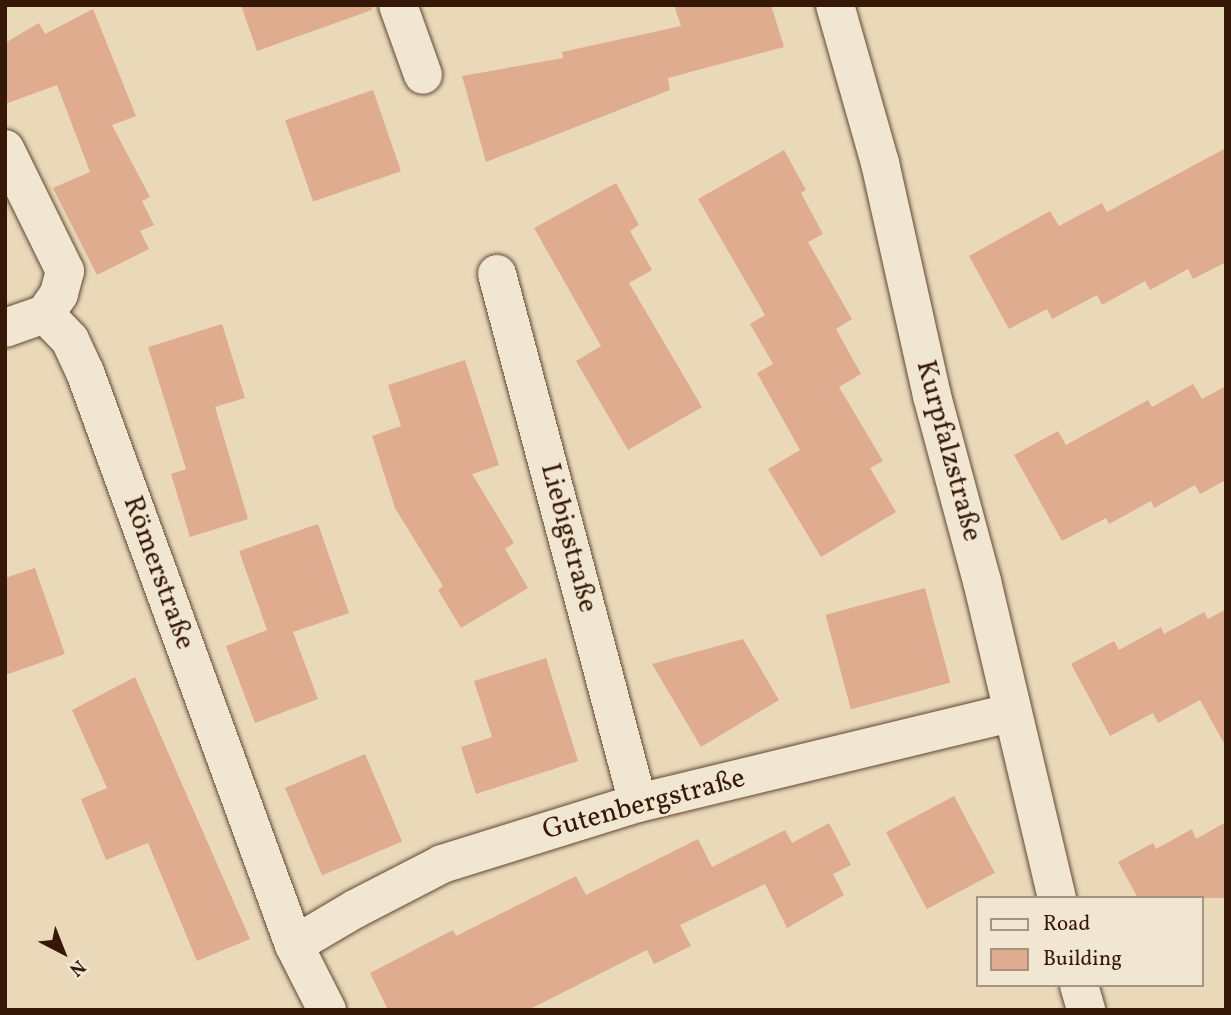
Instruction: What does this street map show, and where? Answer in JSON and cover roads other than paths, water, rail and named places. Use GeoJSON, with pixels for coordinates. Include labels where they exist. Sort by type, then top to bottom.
{"type":"FeatureCollection","features":[{"type":"Feature","properties":{"kind":"street"},"geometry":{"type":"LineString","coordinates":[[398,5],[423,75]]}},
{"type":"Feature","properties":{"kind":"street","name":"Kurpfalzstraße"},"geometry":{"type":"LineString","coordinates":[[835,5],[880,163],[932,396],[982,581],[1011,713],[1057,896]]}},
{"type":"Feature","properties":{"kind":"street"},"geometry":{"type":"LineString","coordinates":[[5,149],[65,271],[59,294],[45,314],[5,328]]}},
{"type":"Feature","properties":{"kind":"street","name":"Liebigstraße"},"geometry":{"type":"LineString","coordinates":[[497,274],[638,803]]}},
{"type":"Feature","properties":{"kind":"street","name":"Römerstraße"},"geometry":{"type":"LineString","coordinates":[[45,314],[70,340],[85,372],[294,945],[327,1010]]}},
{"type":"Feature","properties":{"kind":"street","name":"Gutenbergstraße"},"geometry":{"type":"LineString","coordinates":[[294,945],[355,909],[442,864],[638,803],[1011,713]]}},
{"type":"Feature","properties":{"kind":"street"},"geometry":{"type":"LineString","coordinates":[[1080,987],[1086,1010]]}}]}
